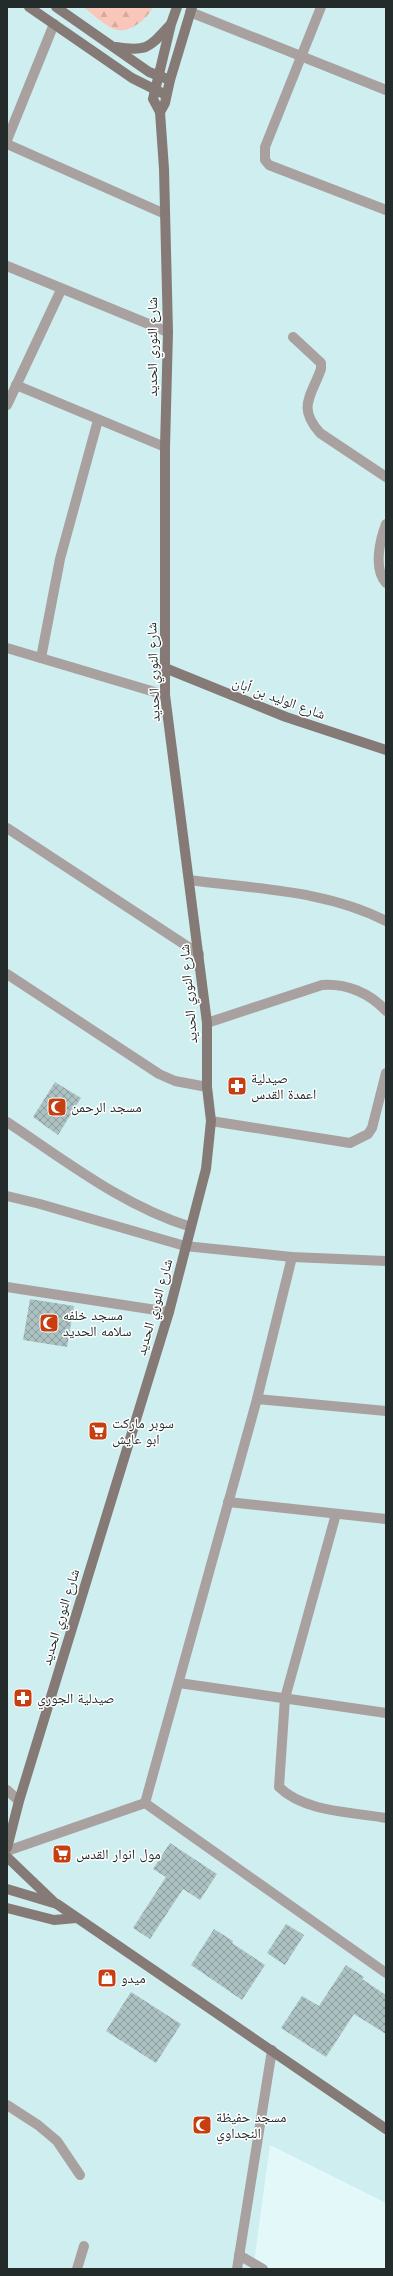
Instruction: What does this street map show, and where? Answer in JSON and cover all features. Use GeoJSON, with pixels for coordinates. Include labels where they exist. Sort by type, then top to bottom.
{"type":"FeatureCollection","features":[{"type":"Feature","properties":{"kind":"street"},"geometry":{"type":"LineString","coordinates":[[29,7],[132,78],[166,95]]}},
{"type":"Feature","properties":{"kind":"street"},"geometry":{"type":"LineString","coordinates":[[56,7],[112,47],[158,76],[170,80]]}},
{"type":"Feature","properties":{"kind":"street","name":"شارع النوري الحديد"},"geometry":{"type":"LineString","coordinates":[[7,1848],[19,1801],[168,1312],[206,1168],[211,1121],[207,1087],[207,1023],[190,880],[165,695],[165,447],[168,332],[165,214],[160,112],[153,99],[171,24],[177,7]]}},
{"type":"Feature","properties":{"kind":"street"},"geometry":{"type":"LineString","coordinates":[[320,7],[302,57],[265,147],[265,160],[269,165],[386,210]]}},
{"type":"Feature","properties":{"kind":"street"},"geometry":{"type":"LineString","coordinates":[[191,10],[302,57],[386,90]]}},
{"type":"Feature","properties":{"kind":"street","name":"شارع النوري الحديد"},"geometry":{"type":"LineString","coordinates":[[160,112],[165,103],[170,80],[191,10]]}},
{"type":"Feature","properties":{"kind":"street"},"geometry":{"type":"LineString","coordinates":[[7,140],[54,24]]}},
{"type":"Feature","properties":{"kind":"street"},"geometry":{"type":"LineString","coordinates":[[112,47],[135,50],[152,45],[171,24]]}},
{"type":"Feature","properties":{"kind":"street"},"geometry":{"type":"LineString","coordinates":[[7,144],[165,214]]}},
{"type":"Feature","properties":{"kind":"street"},"geometry":{"type":"LineString","coordinates":[[7,266],[61,290],[168,332]]}},
{"type":"Feature","properties":{"kind":"street"},"geometry":{"type":"LineString","coordinates":[[7,405],[61,290]]}},
{"type":"Feature","properties":{"kind":"street"},"geometry":{"type":"LineString","coordinates":[[293,337],[321,363],[321,369],[307,409],[309,419],[320,433],[386,477]]}},
{"type":"Feature","properties":{"kind":"street"},"geometry":{"type":"LineString","coordinates":[[16,385],[165,447]]}},
{"type":"Feature","properties":{"kind":"street"},"geometry":{"type":"LineString","coordinates":[[41,658],[60,559],[98,420]]}},
{"type":"Feature","properties":{"kind":"street"},"geometry":{"type":"LineString","coordinates":[[386,524],[380,550],[379,563],[386,583]]}},
{"type":"Feature","properties":{"kind":"street"},"geometry":{"type":"LineString","coordinates":[[7,648],[165,695]]}},
{"type":"Feature","properties":{"kind":"street","name":"شارع الوليد بن أبان"},"geometry":{"type":"LineString","coordinates":[[165,668],[286,718],[386,750]]}},
{"type":"Feature","properties":{"kind":"street"},"geometry":{"type":"LineString","coordinates":[[7,828],[199,954]]}},
{"type":"Feature","properties":{"kind":"street"},"geometry":{"type":"LineString","coordinates":[[190,880],[309,895],[347,905],[386,921]]}},
{"type":"Feature","properties":{"kind":"street"},"geometry":{"type":"LineString","coordinates":[[7,974],[152,1070],[175,1081],[207,1087]]}},
{"type":"Feature","properties":{"kind":"street"},"geometry":{"type":"LineString","coordinates":[[207,1023],[322,985],[333,984],[350,987],[373,998],[386,1011]]}},
{"type":"Feature","properties":{"kind":"street"},"geometry":{"type":"LineString","coordinates":[[211,1121],[350,1143],[368,1134],[372,1128],[386,1073]]}},
{"type":"Feature","properties":{"kind":"street"},"geometry":{"type":"LineString","coordinates":[[7,1122],[118,1196],[155,1215],[191,1227]]}},
{"type":"Feature","properties":{"kind":"street"},"geometry":{"type":"LineString","coordinates":[[7,1196],[40,1204],[185,1246],[292,1258],[386,1261]]}},
{"type":"Feature","properties":{"kind":"street"},"geometry":{"type":"LineString","coordinates":[[145,1803],[257,1400],[292,1258]]}},
{"type":"Feature","properties":{"kind":"street"},"geometry":{"type":"LineString","coordinates":[[7,1287],[168,1312]]}},
{"type":"Feature","properties":{"kind":"street"},"geometry":{"type":"LineString","coordinates":[[257,1400],[386,1410]]}},
{"type":"Feature","properties":{"kind":"street"},"geometry":{"type":"LineString","coordinates":[[228,1502],[386,1519]]}},
{"type":"Feature","properties":{"kind":"street"},"geometry":{"type":"LineString","coordinates":[[336,1514],[285,1698],[279,1787],[293,1799],[307,1805],[386,1818]]}},
{"type":"Feature","properties":{"kind":"street"},"geometry":{"type":"LineString","coordinates":[[179,1683],[386,1713]]}},
{"type":"Feature","properties":{"kind":"street"},"geometry":{"type":"LineString","coordinates":[[7,1790],[19,1801]]}},
{"type":"Feature","properties":{"kind":"street"},"geometry":{"type":"LineString","coordinates":[[7,1851],[145,1803]]}},
{"type":"Feature","properties":{"kind":"street"},"geometry":{"type":"LineString","coordinates":[[145,1803],[386,1973]]}},
{"type":"Feature","properties":{"kind":"street"},"geometry":{"type":"LineString","coordinates":[[7,1857],[57,1904],[76,1918],[108,1938],[386,2129]]}},
{"type":"Feature","properties":{"kind":"street"},"geometry":{"type":"LineString","coordinates":[[7,1889],[57,1904]]}},
{"type":"Feature","properties":{"kind":"street"},"geometry":{"type":"LineString","coordinates":[[7,1908],[54,1920],[76,1918]]}},
{"type":"Feature","properties":{"kind":"street"},"geometry":{"type":"LineString","coordinates":[[237,2269],[272,2050]]}},
{"type":"Feature","properties":{"kind":"street"},"geometry":{"type":"LineString","coordinates":[[7,2105],[38,2125],[57,2141],[80,2175]]}},
{"type":"Feature","properties":{"kind":"street"},"geometry":{"type":"LineString","coordinates":[[77,2269],[84,2246]]}},
{"type":"Feature","properties":{"kind":"street"},"geometry":{"type":"LineString","coordinates":[[240,2255],[264,2269]]}},
{"type":"Feature","properties":{"kind":"shaded area"},"geometry":{"type":"Polygon","coordinates":[[[7,7],[386,7],[386,2203],[270,2145],[253,2269],[7,2269],[7,7]]]}},
{"type":"Feature","properties":{"kind":"green space"},"geometry":{"type":"Polygon","coordinates":[[[83,7],[153,7],[137,25],[126,30],[120,30],[106,25],[83,7]]]}},
{"type":"Feature","properties":{"kind":"building","name":"مسجد الرحمن"},"geometry":{"type":"Polygon","coordinates":[[[55,1082],[81,1098],[58,1135],[33,1117],[55,1082]]]}},
{"type":"Feature","properties":{"kind":"building","name":"مسجد خلفه سلامه الحديد"},"geometry":{"type":"Polygon","coordinates":[[[30,1299],[74,1306],[67,1347],[23,1340],[30,1299]]]}},
{"type":"Feature","properties":{"kind":"building"},"geometry":{"type":"Polygon","coordinates":[[[170,1843],[217,1874],[200,1900],[183,1889],[150,1939],[133,1928],[166,1877],[153,1869],[170,1843]]]}},
{"type":"Feature","properties":{"kind":"building"},"geometry":{"type":"Polygon","coordinates":[[[286,1924],[304,1935],[285,1965],[267,1953],[286,1924]]]}},
{"type":"Feature","properties":{"kind":"building"},"geometry":{"type":"Polygon","coordinates":[[[214,1929],[265,1965],[242,2000],[191,1965],[214,1929]]]}},
{"type":"Feature","properties":{"kind":"building"},"geometry":{"type":"Polygon","coordinates":[[[346,1965],[364,1977],[362,1979],[386,1995],[386,2034],[354,2014],[326,2057],[281,2028],[302,1996],[319,2006],[346,1965]]]}},
{"type":"Feature","properties":{"kind":"building"},"geometry":{"type":"Polygon","coordinates":[[[131,1992],[181,2024],[156,2063],[106,2031],[131,1992]]]}},
{"type":"Feature","properties":{"kind":"place","name":"صيدلية اعمدة القدس"},"geometry":{"type":"Point","coordinates":[237,1086]}},
{"type":"Feature","properties":{"kind":"place","name":"مسجد الرحمن"},"geometry":{"type":"Point","coordinates":[57,1107]}},
{"type":"Feature","properties":{"kind":"place","name":"مسجد خلفه سلامه الحديد"},"geometry":{"type":"Point","coordinates":[49,1323]}},
{"type":"Feature","properties":{"kind":"place","name":"سوبر ماركت ابو عايش"},"geometry":{"type":"Point","coordinates":[98,1431]}},
{"type":"Feature","properties":{"kind":"place","name":"صيدلية الجوري"},"geometry":{"type":"Point","coordinates":[23,1698]}},
{"type":"Feature","properties":{"kind":"place","name":"مول انوار القدس"},"geometry":{"type":"Point","coordinates":[62,1854]}},
{"type":"Feature","properties":{"kind":"place","name":"ميدو"},"geometry":{"type":"Point","coordinates":[107,1978]}},
{"type":"Feature","properties":{"kind":"place","name":"مسجد حفيظة النجداوي"},"geometry":{"type":"Point","coordinates":[202,2125]}}]}
